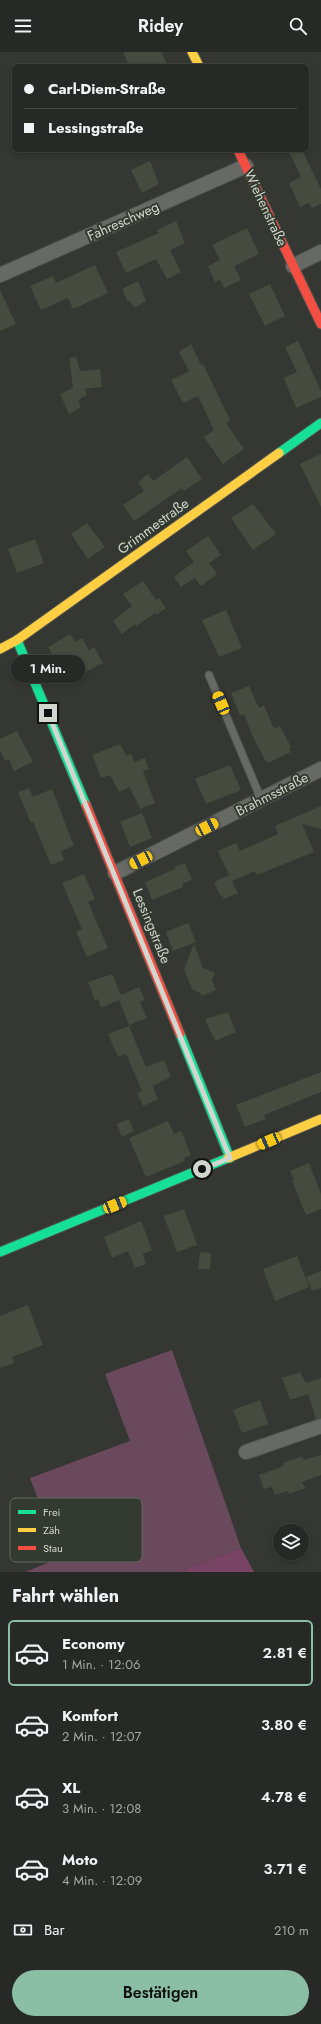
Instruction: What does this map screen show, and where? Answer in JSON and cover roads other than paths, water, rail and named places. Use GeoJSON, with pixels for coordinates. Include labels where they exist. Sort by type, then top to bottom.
{"type":"FeatureCollection","features":[{"type":"Feature","properties":{"kind":"street"},"geometry":{"type":"LineString","coordinates":[[192,52],[198,64]]}},
{"type":"Feature","properties":{"kind":"street","name":"Wiehenstraße"},"geometry":{"type":"LineString","coordinates":[[239,152],[321,324]]}},
{"type":"Feature","properties":{"kind":"street","name":"Fahreschweg"},"geometry":{"type":"LineString","coordinates":[[0,275],[246,166]]}},
{"type":"Feature","properties":{"kind":"street"},"geometry":{"type":"LineString","coordinates":[[293,266],[321,252]]}},
{"type":"Feature","properties":{"kind":"street","name":"Grimmestraße"},"geometry":{"type":"LineString","coordinates":[[0,649],[17,640],[321,423]]}},
{"type":"Feature","properties":{"kind":"street","name":"Lessingstraße"},"geometry":{"type":"LineString","coordinates":[[17,640],[115,873],[230,1158]]}},
{"type":"Feature","properties":{"kind":"street","name":"Brahmsstraße"},"geometry":{"type":"LineString","coordinates":[[115,873],[321,769]]}},
{"type":"Feature","properties":{"kind":"street"},"geometry":{"type":"LineString","coordinates":[[0,1252],[321,1120]]}},
{"type":"Feature","properties":{"kind":"street"},"geometry":{"type":"LineString","coordinates":[[246,1452],[321,1426]]}},
{"type":"Feature","properties":{"kind":"lane"},"geometry":{"type":"LineString","coordinates":[[209,675],[262,799]]}}]}
